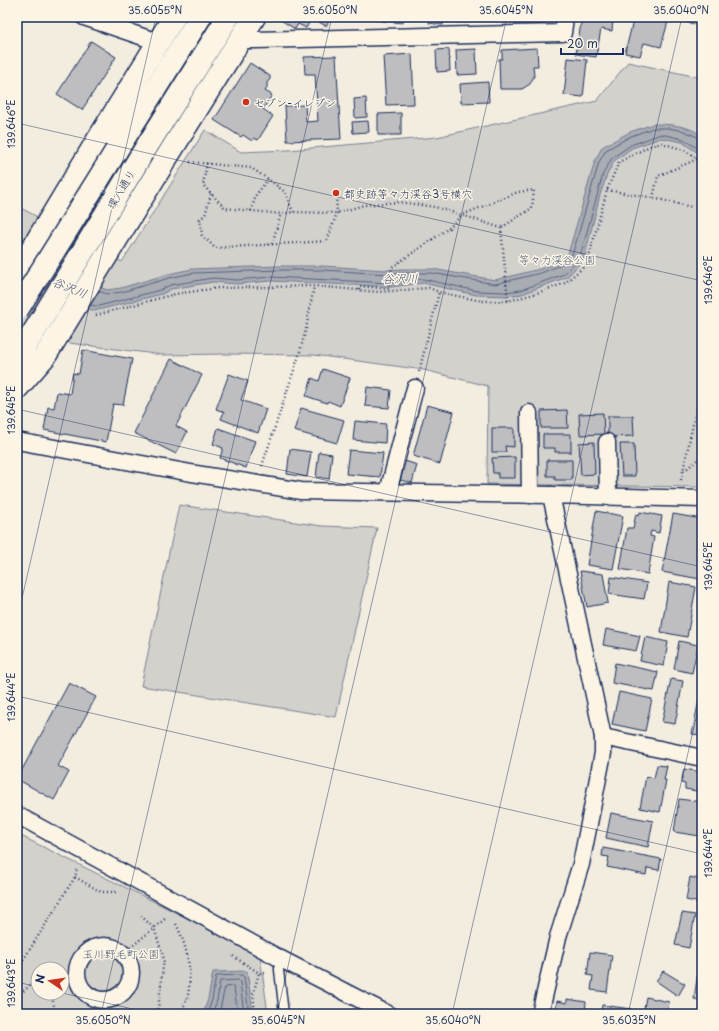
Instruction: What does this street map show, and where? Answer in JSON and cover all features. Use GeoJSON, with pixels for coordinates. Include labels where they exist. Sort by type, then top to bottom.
{"type":"FeatureCollection","features":[{"type":"Feature","properties":{"kind":"main road"},"geometry":{"type":"LineString","coordinates":[[17,274],[174,17]]}},
{"type":"Feature","properties":{"kind":"main road"},"geometry":{"type":"LineString","coordinates":[[17,310],[200,17]]}},
{"type":"Feature","properties":{"kind":"main road","name":"環八通り"},"geometry":{"type":"LineString","coordinates":[[29,354],[139,159],[228,17]]}},
{"type":"Feature","properties":{"kind":"main road"},"geometry":{"type":"LineString","coordinates":[[17,388],[29,354],[162,165],[254,17]]}},
{"type":"Feature","properties":{"kind":"street"},"geometry":{"type":"LineString","coordinates":[[84,17],[158,42]]}},
{"type":"Feature","properties":{"kind":"street"},"geometry":{"type":"LineString","coordinates":[[240,40],[563,33],[565,17]]}},
{"type":"Feature","properties":{"kind":"street"},"geometry":{"type":"LineString","coordinates":[[388,492],[417,381]]}},
{"type":"Feature","properties":{"kind":"street"},"geometry":{"type":"LineString","coordinates":[[529,413],[530,495]]}},
{"type":"Feature","properties":{"kind":"street"},"geometry":{"type":"LineString","coordinates":[[17,441],[183,472],[301,491],[702,499]]}},
{"type":"Feature","properties":{"kind":"street"},"geometry":{"type":"LineString","coordinates":[[607,442],[608,497]]}},
{"type":"Feature","properties":{"kind":"street"},"geometry":{"type":"LineString","coordinates":[[540,1014],[558,937],[581,864],[603,753],[603,737],[551,495]]}},
{"type":"Feature","properties":{"kind":"street"},"geometry":{"type":"LineString","coordinates":[[603,737],[702,758]]}},
{"type":"Feature","properties":{"kind":"street"},"geometry":{"type":"LineString","coordinates":[[17,815],[279,958],[388,1014]]}},
{"type":"Feature","properties":{"kind":"street"},"geometry":{"type":"LineString","coordinates":[[104,945],[115,947],[124,953],[130,962],[132,973],[130,983],[124,992],[115,998],[105,1000],[94,998],[85,993],[70,975],[85,954],[94,947],[104,945]]}},
{"type":"Feature","properties":{"kind":"lane"},"geometry":{"type":"LineString","coordinates":[[279,958],[278,970],[284,1014]]}},
{"type":"Feature","properties":{"kind":"path"},"geometry":{"type":"LineString","coordinates":[[88,315],[175,294],[218,288],[314,286],[379,292],[429,288],[439,292],[481,301],[508,301],[565,283],[587,264],[607,190],[619,162],[650,146],[662,143],[684,150],[702,163]]}},
{"type":"Feature","properties":{"kind":"path"},"geometry":{"type":"LineString","coordinates":[[653,198],[658,176],[702,157]]}},
{"type":"Feature","properties":{"kind":"path"},"geometry":{"type":"LineString","coordinates":[[186,162],[250,168],[285,192],[293,212]]}},
{"type":"Feature","properties":{"kind":"path"},"geometry":{"type":"LineString","coordinates":[[207,163],[203,185],[225,208],[281,214],[293,212],[337,213],[364,205],[399,202],[435,207],[501,228]]}},
{"type":"Feature","properties":{"kind":"path"},"geometry":{"type":"LineString","coordinates":[[251,211],[256,195],[268,179]]}},
{"type":"Feature","properties":{"kind":"path"},"geometry":{"type":"LineString","coordinates":[[359,290],[360,286],[389,289],[392,267],[449,228],[462,215],[518,192],[534,190],[532,208],[501,228]]}},
{"type":"Feature","properties":{"kind":"path"},"geometry":{"type":"LineString","coordinates":[[607,190],[692,207]]}},
{"type":"Feature","properties":{"kind":"path"},"geometry":{"type":"LineString","coordinates":[[211,194],[205,215],[200,219],[202,235],[215,248],[327,241],[337,213],[336,195]]}},
{"type":"Feature","properties":{"kind":"path"},"geometry":{"type":"LineString","coordinates":[[272,244],[281,214]]}},
{"type":"Feature","properties":{"kind":"path"},"geometry":{"type":"LineString","coordinates":[[501,228],[508,301]]}},
{"type":"Feature","properties":{"kind":"path"},"geometry":{"type":"LineString","coordinates":[[257,483],[299,355],[306,329],[314,286]]}},
{"type":"Feature","properties":{"kind":"path"},"geometry":{"type":"LineString","coordinates":[[417,381],[439,292]]}},
{"type":"Feature","properties":{"kind":"path"},"geometry":{"type":"LineString","coordinates":[[677,498],[702,383]]}},
{"type":"Feature","properties":{"kind":"path"},"geometry":{"type":"LineString","coordinates":[[684,471],[702,456]]}},
{"type":"Feature","properties":{"kind":"path"},"geometry":{"type":"LineString","coordinates":[[17,970],[76,877],[82,850]]}},
{"type":"Feature","properties":{"kind":"path"},"geometry":{"type":"LineString","coordinates":[[124,953],[170,915]]}},
{"type":"Feature","properties":{"kind":"path"},"geometry":{"type":"LineString","coordinates":[[141,916],[154,928],[164,959],[158,1009],[153,1014]]}},
{"type":"Feature","properties":{"kind":"path"},"geometry":{"type":"LineString","coordinates":[[177,924],[184,943],[190,971],[186,1002],[179,1014]]}},
{"type":"Feature","properties":{"kind":"path"},"geometry":{"type":"LineString","coordinates":[[255,1014],[253,994],[259,973]]}},
{"type":"Feature","properties":{"kind":"path"},"geometry":{"type":"LineString","coordinates":[[26,1014],[17,996],[30,986]]}},
{"type":"Feature","properties":{"kind":"path"},"geometry":{"type":"LineString","coordinates":[[53,1001],[56,1014]]}},
{"type":"Feature","properties":{"kind":"green space","name":"等々力渓谷公園"},"geometry":{"type":"Polygon","coordinates":[[[628,62],[702,78],[702,487],[487,484],[488,386],[424,370],[314,355],[163,355],[61,342],[17,328],[17,206],[122,262],[205,130],[241,152],[288,150],[437,137],[597,101],[628,62]]]}},
{"type":"Feature","properties":{"kind":"green space"},"geometry":{"type":"Polygon","coordinates":[[[179,505],[322,526],[377,528],[336,717],[141,686],[179,505]]]}},
{"type":"Feature","properties":{"kind":"green space","name":"玉川野毛町公園"},"geometry":{"type":"Polygon","coordinates":[[[17,834],[260,956],[268,1014],[17,1014],[17,834]]]}},
{"type":"Feature","properties":{"kind":"water","name":"谷沢川"},"geometry":{"type":"Polygon","coordinates":[[[653,124],[666,124],[685,127],[697,132],[702,136],[702,156],[682,142],[661,138],[632,148],[614,161],[600,195],[584,259],[567,277],[522,294],[506,296],[476,295],[423,283],[391,287],[271,281],[237,284],[213,282],[171,289],[162,294],[94,311],[17,276],[33,261],[107,290],[121,288],[168,274],[192,269],[280,266],[323,266],[387,270],[432,269],[495,280],[540,269],[556,263],[568,254],[595,161],[602,147],[630,132],[653,124]]]}},
{"type":"Feature","properties":{"kind":"water"},"geometry":{"type":"Polygon","coordinates":[[[247,971],[253,1014],[203,1014],[208,999],[213,972],[247,971]]]}},
{"type":"Feature","properties":{"kind":"building"},"geometry":{"type":"Polygon","coordinates":[[[276,17],[332,17],[326,26],[312,18],[306,28],[298,24],[295,29],[276,17]]]}},
{"type":"Feature","properties":{"kind":"building"},"geometry":{"type":"Polygon","coordinates":[[[375,17],[419,17],[418,20],[403,18],[403,23],[375,20],[375,17]]]}},
{"type":"Feature","properties":{"kind":"building"},"geometry":{"type":"Polygon","coordinates":[[[430,17],[444,17],[443,25],[429,23],[430,17]]]}},
{"type":"Feature","properties":{"kind":"building"},"geometry":{"type":"Polygon","coordinates":[[[582,17],[613,18],[612,31],[601,29],[596,57],[576,54],[582,17]]]}},
{"type":"Feature","properties":{"kind":"building"},"geometry":{"type":"Polygon","coordinates":[[[634,17],[702,17],[702,26],[669,18],[661,47],[644,43],[640,56],[625,53],[634,17]]]}},
{"type":"Feature","properties":{"kind":"building"},"geometry":{"type":"Polygon","coordinates":[[[91,41],[116,57],[82,110],[57,94],[91,41]]]}},
{"type":"Feature","properties":{"kind":"building"},"geometry":{"type":"Polygon","coordinates":[[[537,48],[538,66],[533,66],[534,76],[530,84],[522,89],[500,89],[499,59],[502,59],[502,50],[537,48]]]}},
{"type":"Feature","properties":{"kind":"building"},"geometry":{"type":"Polygon","coordinates":[[[449,49],[450,71],[437,72],[436,50],[449,49]]]}},
{"type":"Feature","properties":{"kind":"building"},"geometry":{"type":"Polygon","coordinates":[[[476,49],[477,74],[457,75],[456,50],[476,49]]]}},
{"type":"Feature","properties":{"kind":"building"},"geometry":{"type":"Polygon","coordinates":[[[412,54],[414,104],[386,105],[383,56],[412,54]]]}},
{"type":"Feature","properties":{"kind":"building"},"geometry":{"type":"Polygon","coordinates":[[[336,56],[341,139],[287,141],[285,106],[305,105],[306,122],[318,121],[315,74],[305,74],[304,57],[336,56]]]}},
{"type":"Feature","properties":{"kind":"building"},"geometry":{"type":"Polygon","coordinates":[[[568,58],[587,60],[583,97],[564,95],[568,58]]]}},
{"type":"Feature","properties":{"kind":"building","name":"セブン-イレブン"},"geometry":{"type":"Polygon","coordinates":[[[250,63],[270,76],[265,91],[272,95],[263,109],[273,116],[258,140],[254,138],[252,141],[243,135],[241,137],[214,120],[250,63]]]}},
{"type":"Feature","properties":{"kind":"building"},"geometry":{"type":"Polygon","coordinates":[[[488,82],[489,102],[461,103],[460,84],[488,82]]]}},
{"type":"Feature","properties":{"kind":"building"},"geometry":{"type":"Polygon","coordinates":[[[366,98],[367,117],[355,118],[354,99],[366,98]]]}},
{"type":"Feature","properties":{"kind":"building"},"geometry":{"type":"Polygon","coordinates":[[[401,113],[401,135],[378,135],[378,114],[401,113]]]}},
{"type":"Feature","properties":{"kind":"building"},"geometry":{"type":"Polygon","coordinates":[[[368,121],[369,132],[353,133],[352,122],[368,121]]]}},
{"type":"Feature","properties":{"kind":"building"},"geometry":{"type":"Polygon","coordinates":[[[83,350],[132,359],[123,405],[113,404],[106,442],[44,430],[48,407],[54,408],[57,392],[70,394],[73,373],[79,374],[83,350]]]}},
{"type":"Feature","properties":{"kind":"building"},"geometry":{"type":"Polygon","coordinates":[[[171,359],[202,375],[176,426],[187,432],[176,454],[134,433],[171,359]]]}},
{"type":"Feature","properties":{"kind":"building"},"geometry":{"type":"Polygon","coordinates":[[[323,369],[350,378],[340,406],[328,401],[327,403],[306,396],[312,378],[319,381],[323,369]]]}},
{"type":"Feature","properties":{"kind":"building"},"geometry":{"type":"Polygon","coordinates":[[[229,374],[248,381],[241,400],[266,409],[258,433],[221,419],[224,412],[216,409],[229,374]]]}},
{"type":"Feature","properties":{"kind":"building"},"geometry":{"type":"Polygon","coordinates":[[[367,387],[391,390],[389,408],[365,406],[367,387]]]}},
{"type":"Feature","properties":{"kind":"building"},"geometry":{"type":"Polygon","coordinates":[[[427,405],[454,412],[440,464],[413,456],[427,405]]]}},
{"type":"Feature","properties":{"kind":"building"},"geometry":{"type":"Polygon","coordinates":[[[301,408],[344,420],[337,443],[294,431],[301,408]]]}},
{"type":"Feature","properties":{"kind":"building"},"geometry":{"type":"Polygon","coordinates":[[[567,410],[568,428],[541,428],[541,411],[567,410]]]}},
{"type":"Feature","properties":{"kind":"building"},"geometry":{"type":"Polygon","coordinates":[[[603,413],[604,434],[580,435],[579,414],[603,413]]]}},
{"type":"Feature","properties":{"kind":"building"},"geometry":{"type":"Polygon","coordinates":[[[608,416],[633,416],[634,436],[608,437],[608,416]]]}},
{"type":"Feature","properties":{"kind":"building"},"geometry":{"type":"Polygon","coordinates":[[[355,421],[386,424],[385,443],[353,440],[355,421]]]}},
{"type":"Feature","properties":{"kind":"building"},"geometry":{"type":"Polygon","coordinates":[[[218,428],[255,441],[246,468],[220,458],[223,448],[213,444],[218,428]]]}},
{"type":"Feature","properties":{"kind":"building"},"geometry":{"type":"Polygon","coordinates":[[[492,428],[514,428],[514,447],[505,446],[506,452],[492,452],[492,428]]]}},
{"type":"Feature","properties":{"kind":"building"},"geometry":{"type":"Polygon","coordinates":[[[543,434],[571,434],[571,452],[555,452],[555,448],[543,448],[543,434]]]}},
{"type":"Feature","properties":{"kind":"building"},"geometry":{"type":"Polygon","coordinates":[[[594,442],[595,474],[581,475],[579,443],[594,442]]]}},
{"type":"Feature","properties":{"kind":"building"},"geometry":{"type":"Polygon","coordinates":[[[620,444],[634,444],[635,476],[622,476],[620,444]]]}},
{"type":"Feature","properties":{"kind":"building"},"geometry":{"type":"Polygon","coordinates":[[[290,449],[311,452],[307,477],[287,474],[290,449]]]}},
{"type":"Feature","properties":{"kind":"building"},"geometry":{"type":"Polygon","coordinates":[[[349,450],[383,453],[380,477],[346,474],[349,450]]]}},
{"type":"Feature","properties":{"kind":"building"},"geometry":{"type":"Polygon","coordinates":[[[319,452],[332,454],[329,479],[316,477],[319,452]]]}},
{"type":"Feature","properties":{"kind":"building"},"geometry":{"type":"Polygon","coordinates":[[[515,457],[515,478],[498,478],[498,473],[493,473],[492,458],[515,457]]]}},
{"type":"Feature","properties":{"kind":"building"},"geometry":{"type":"Polygon","coordinates":[[[547,460],[572,460],[572,480],[555,480],[555,476],[547,476],[547,460]]]}},
{"type":"Feature","properties":{"kind":"building"},"geometry":{"type":"Polygon","coordinates":[[[405,461],[417,465],[412,483],[400,480],[405,461]]]}},
{"type":"Feature","properties":{"kind":"building"},"geometry":{"type":"Polygon","coordinates":[[[596,511],[623,516],[613,569],[587,565],[596,511]]]}},
{"type":"Feature","properties":{"kind":"building"},"geometry":{"type":"Polygon","coordinates":[[[640,512],[662,516],[659,533],[651,531],[650,536],[654,537],[648,574],[620,569],[627,528],[633,528],[636,514],[639,515],[640,512]]]}},
{"type":"Feature","properties":{"kind":"building"},"geometry":{"type":"Polygon","coordinates":[[[673,514],[702,519],[702,569],[700,579],[662,572],[673,514]]]}},
{"type":"Feature","properties":{"kind":"building"},"geometry":{"type":"Polygon","coordinates":[[[580,571],[603,574],[608,603],[587,607],[580,571]]]}},
{"type":"Feature","properties":{"kind":"building"},"geometry":{"type":"Polygon","coordinates":[[[611,577],[647,583],[644,599],[609,594],[611,577]]]}},
{"type":"Feature","properties":{"kind":"building"},"geometry":{"type":"Polygon","coordinates":[[[669,582],[696,587],[687,637],[661,632],[669,582]]]}},
{"type":"Feature","properties":{"kind":"building"},"geometry":{"type":"Polygon","coordinates":[[[606,629],[640,636],[636,651],[603,645],[606,629]]]}},
{"type":"Feature","properties":{"kind":"building"},"geometry":{"type":"Polygon","coordinates":[[[645,637],[668,642],[664,666],[640,661],[645,637]]]}},
{"type":"Feature","properties":{"kind":"building"},"geometry":{"type":"Polygon","coordinates":[[[679,641],[698,645],[692,673],[674,669],[679,641]]]}},
{"type":"Feature","properties":{"kind":"building"},"geometry":{"type":"Polygon","coordinates":[[[615,663],[658,672],[654,691],[612,683],[615,663]]]}},
{"type":"Feature","properties":{"kind":"building"},"geometry":{"type":"Polygon","coordinates":[[[671,679],[683,681],[675,724],[662,722],[671,679]]]}},
{"type":"Feature","properties":{"kind":"building"},"geometry":{"type":"Polygon","coordinates":[[[69,683],[96,697],[58,766],[69,772],[54,800],[17,779],[69,683]]]}},
{"type":"Feature","properties":{"kind":"building"},"geometry":{"type":"Polygon","coordinates":[[[702,685],[702,735],[692,734],[702,685]]]}},
{"type":"Feature","properties":{"kind":"building"},"geometry":{"type":"Polygon","coordinates":[[[619,692],[652,699],[645,731],[612,724],[619,692]]]}},
{"type":"Feature","properties":{"kind":"building"},"geometry":{"type":"Polygon","coordinates":[[[657,765],[667,766],[660,812],[640,808],[646,776],[654,778],[657,765]]]}},
{"type":"Feature","properties":{"kind":"building"},"geometry":{"type":"Polygon","coordinates":[[[684,769],[702,772],[702,792],[685,789],[685,784],[681,783],[684,769]]]}},
{"type":"Feature","properties":{"kind":"building"},"geometry":{"type":"Polygon","coordinates":[[[679,799],[702,802],[702,826],[700,836],[674,832],[679,799]]]}},
{"type":"Feature","properties":{"kind":"building"},"geometry":{"type":"Polygon","coordinates":[[[611,813],[653,821],[648,847],[606,838],[611,813]]]}},
{"type":"Feature","properties":{"kind":"building"},"geometry":{"type":"Polygon","coordinates":[[[603,848],[661,859],[659,870],[647,868],[646,875],[607,867],[609,857],[602,856],[603,848]]]}},
{"type":"Feature","properties":{"kind":"building"},"geometry":{"type":"Polygon","coordinates":[[[690,877],[702,880],[701,903],[686,900],[690,877]]]}},
{"type":"Feature","properties":{"kind":"building"},"geometry":{"type":"Polygon","coordinates":[[[682,913],[695,915],[689,948],[675,945],[682,913]]]}},
{"type":"Feature","properties":{"kind":"building"},"geometry":{"type":"Polygon","coordinates":[[[590,952],[612,955],[607,992],[591,990],[593,976],[587,975],[590,952]]]}},
{"type":"Feature","properties":{"kind":"building"},"geometry":{"type":"Polygon","coordinates":[[[700,958],[702,958],[702,1000],[694,999],[700,958]]]}},
{"type":"Feature","properties":{"kind":"building"},"geometry":{"type":"Polygon","coordinates":[[[663,971],[685,984],[678,996],[656,981],[663,971]]]}},
{"type":"Feature","properties":{"kind":"building"},"geometry":{"type":"Polygon","coordinates":[[[646,997],[669,1002],[667,1014],[643,1014],[646,997]]]}},
{"type":"Feature","properties":{"kind":"building"},"geometry":{"type":"Polygon","coordinates":[[[567,999],[586,1002],[585,1014],[555,1014],[557,1001],[567,1003],[567,999]]]}},
{"type":"Feature","properties":{"kind":"building"},"geometry":{"type":"Polygon","coordinates":[[[602,1005],[631,1009],[630,1014],[601,1014],[602,1005]]]}},
{"type":"Feature","properties":{"kind":"place","name":"セブン-イレブン"},"geometry":{"type":"Point","coordinates":[246,102]}},
{"type":"Feature","properties":{"kind":"place","name":"都史跡等々力渓谷3号横穴"},"geometry":{"type":"Point","coordinates":[336,193]}}]}
